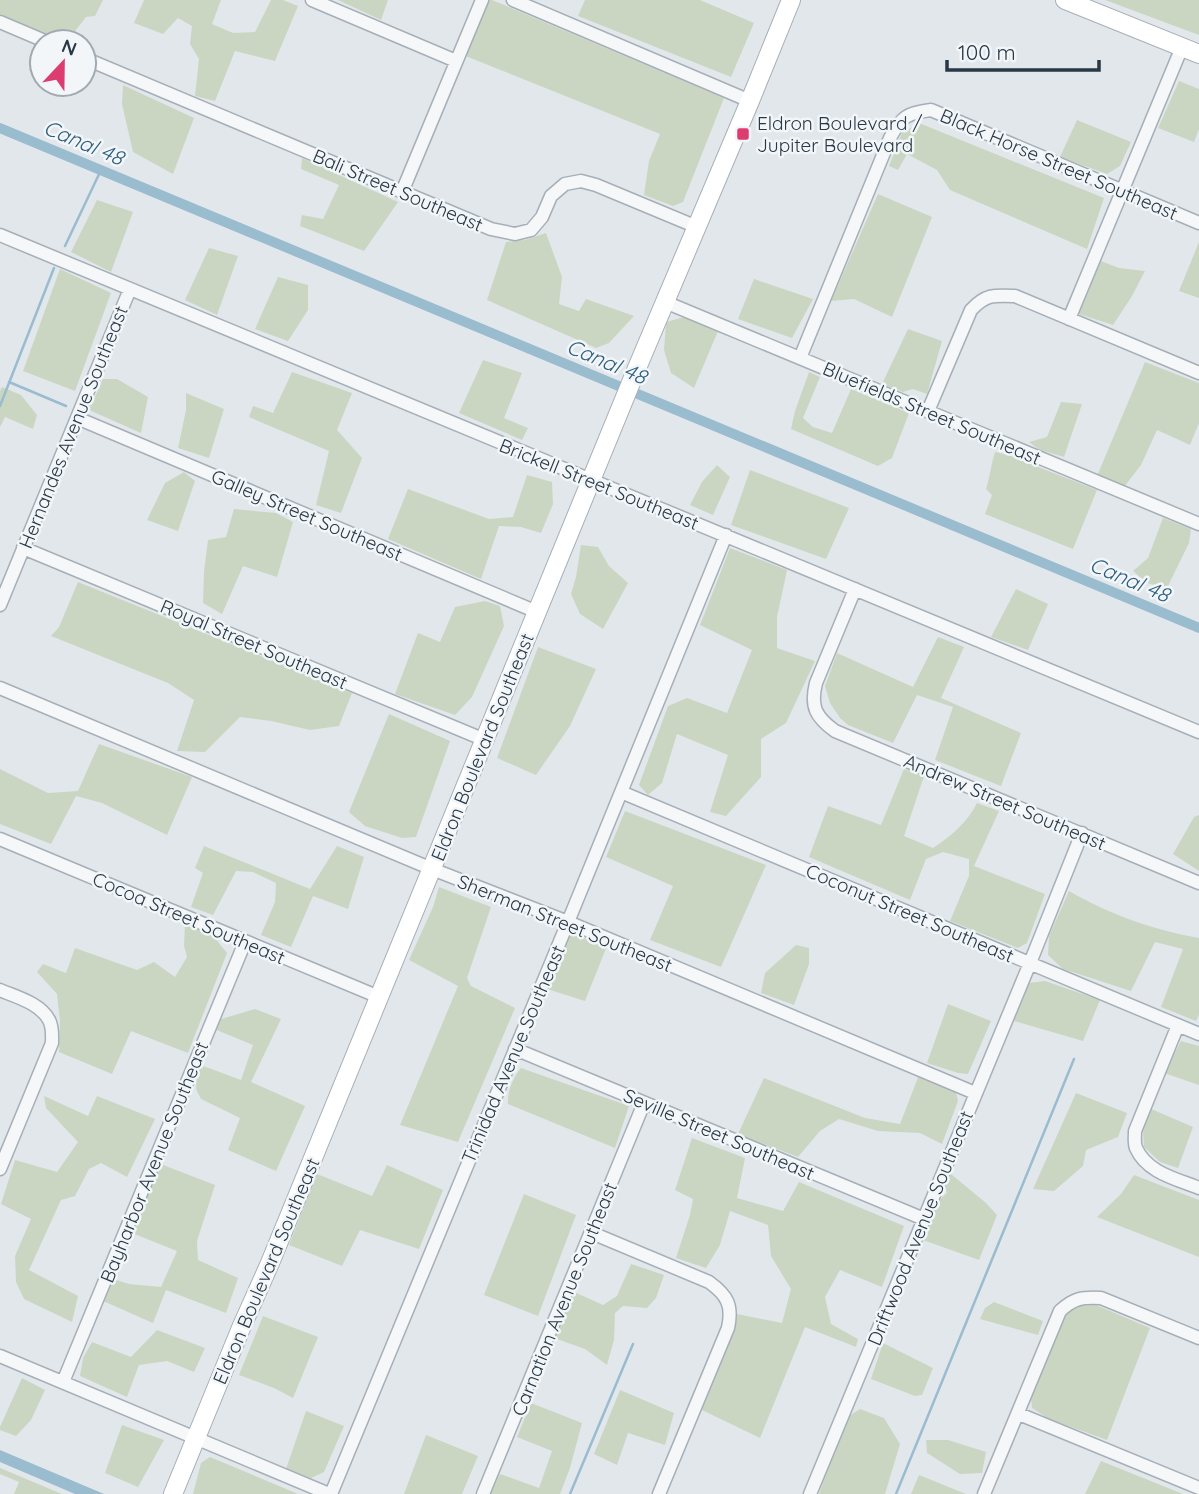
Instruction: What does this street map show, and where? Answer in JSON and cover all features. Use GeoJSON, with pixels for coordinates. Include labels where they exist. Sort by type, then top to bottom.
{"type":"FeatureCollection","features":[{"type":"Feature","properties":{"kind":"street"},"geometry":{"type":"LineString","coordinates":[[312,0],[456,61]]}},
{"type":"Feature","properties":{"kind":"street"},"geometry":{"type":"LineString","coordinates":[[402,192],[482,0]]}},
{"type":"Feature","properties":{"kind":"street"},"geometry":{"type":"LineString","coordinates":[[513,0],[750,101]]}},
{"type":"Feature","properties":{"kind":"street","name":"Eldron Boulevard Southeast"},"geometry":{"type":"LineString","coordinates":[[173,1494],[271,1263],[637,368],[791,0]]}},
{"type":"Feature","properties":{"kind":"street"},"geometry":{"type":"LineString","coordinates":[[1065,0],[1199,54]]}},
{"type":"Feature","properties":{"kind":"street"},"geometry":{"type":"LineString","coordinates":[[0,22],[28,34]]}},
{"type":"Feature","properties":{"kind":"street"},"geometry":{"type":"LineString","coordinates":[[1069,319],[1182,47]]}},
{"type":"Feature","properties":{"kind":"street","name":"Bali Street Southeast"},"geometry":{"type":"LineString","coordinates":[[98,64],[491,229],[515,234],[531,230],[542,217],[551,197],[565,184],[581,181],[697,227]]}},
{"type":"Feature","properties":{"kind":"street","name":"Black Horse Street Southeast"},"geometry":{"type":"LineString","coordinates":[[800,358],[890,138],[899,122],[909,115],[932,110],[1199,223]]}},
{"type":"Feature","properties":{"kind":"street","name":"Brickell Street Southeast"},"geometry":{"type":"LineString","coordinates":[[0,235],[1199,732]]}},
{"type":"Feature","properties":{"kind":"street","name":"Hernandes Avenue Southeast"},"geometry":{"type":"LineString","coordinates":[[0,605],[130,289]]}},
{"type":"Feature","properties":{"kind":"street"},"geometry":{"type":"LineString","coordinates":[[929,411],[971,310],[989,296],[1016,296],[1199,373]]}},
{"type":"Feature","properties":{"kind":"street","name":"Bluefields Street Southeast"},"geometry":{"type":"LineString","coordinates":[[665,302],[1199,524]]}},
{"type":"Feature","properties":{"kind":"street","name":"Galley Street Southeast"},"geometry":{"type":"LineString","coordinates":[[77,418],[537,612]]}},
{"type":"Feature","properties":{"kind":"street","name":"Trinidad Avenue Southeast"},"geometry":{"type":"LineString","coordinates":[[330,1494],[726,535]]}},
{"type":"Feature","properties":{"kind":"street","name":"Royal Street Southeast"},"geometry":{"type":"LineString","coordinates":[[23,548],[485,740]]}},
{"type":"Feature","properties":{"kind":"street","name":"Andrew Street Southeast"},"geometry":{"type":"LineString","coordinates":[[855,589],[813,696],[817,714],[823,723],[835,732],[1199,883]]}},
{"type":"Feature","properties":{"kind":"street","name":"Sherman Street Southeast"},"geometry":{"type":"LineString","coordinates":[[0,688],[975,1093]]}},
{"type":"Feature","properties":{"kind":"street","name":"Coconut Street Southeast"},"geometry":{"type":"LineString","coordinates":[[621,792],[1199,1034]]}},
{"type":"Feature","properties":{"kind":"street","name":"Driftwood Avenue Southeast"},"geometry":{"type":"LineString","coordinates":[[810,1494],[1082,833]]}},
{"type":"Feature","properties":{"kind":"street","name":"Cocoa Street Southeast"},"geometry":{"type":"LineString","coordinates":[[0,839],[379,998]]}},
{"type":"Feature","properties":{"kind":"street","name":"Bayharbor Avenue Southeast"},"geometry":{"type":"LineString","coordinates":[[63,1382],[245,942]]}},
{"type":"Feature","properties":{"kind":"street"},"geometry":{"type":"LineString","coordinates":[[0,990],[40,1010],[49,1019],[52,1029],[51,1043],[0,1169]]}},
{"type":"Feature","properties":{"kind":"street"},"geometry":{"type":"LineString","coordinates":[[1178,1026],[1135,1131],[1135,1146],[1145,1161],[1158,1172],[1199,1188]]}},
{"type":"Feature","properties":{"kind":"street","name":"Seville Street Southeast"},"geometry":{"type":"LineString","coordinates":[[515,1049],[924,1219]]}},
{"type":"Feature","properties":{"kind":"street","name":"Carnation Avenue Southeast"},"geometry":{"type":"LineString","coordinates":[[484,1494],[645,1103]]}},
{"type":"Feature","properties":{"kind":"street"},"geometry":{"type":"LineString","coordinates":[[592,1233],[709,1282],[722,1291],[728,1302],[731,1315],[728,1328],[659,1494]]}},
{"type":"Feature","properties":{"kind":"street"},"geometry":{"type":"LineString","coordinates":[[984,1494],[1060,1311],[1070,1303],[1085,1297],[1101,1298],[1199,1338]]}},
{"type":"Feature","properties":{"kind":"street"},"geometry":{"type":"LineString","coordinates":[[0,1356],[330,1494]]}},
{"type":"Feature","properties":{"kind":"street"},"geometry":{"type":"LineString","coordinates":[[1018,1414],[1199,1488]]}},
{"type":"Feature","properties":{"kind":"green space"},"geometry":{"type":"Polygon","coordinates":[[[0,0],[103,0],[95,16],[86,17],[78,28],[28,28],[0,16],[0,0]]]}},
{"type":"Feature","properties":{"kind":"green space"},"geometry":{"type":"Polygon","coordinates":[[[144,0],[221,0],[212,24],[233,33],[255,32],[271,0],[283,0],[298,6],[275,61],[235,51],[215,101],[195,96],[199,59],[190,44],[192,26],[178,18],[163,34],[134,23],[144,0]]]}},
{"type":"Feature","properties":{"kind":"green space"},"geometry":{"type":"Polygon","coordinates":[[[338,0],[388,0],[381,20],[338,0]]]}},
{"type":"Feature","properties":{"kind":"green space"},"geometry":{"type":"Polygon","coordinates":[[[488,0],[724,98],[683,202],[673,206],[644,195],[649,161],[660,134],[463,55],[488,0]]]}},
{"type":"Feature","properties":{"kind":"green space"},"geometry":{"type":"Polygon","coordinates":[[[585,0],[700,0],[754,23],[731,77],[578,16],[585,0]]]}},
{"type":"Feature","properties":{"kind":"green space"},"geometry":{"type":"Polygon","coordinates":[[[1105,0],[1199,0],[1199,35],[1105,0]]]}},
{"type":"Feature","properties":{"kind":"green space"},"geometry":{"type":"Polygon","coordinates":[[[1179,81],[1199,89],[1199,129],[1194,142],[1158,128],[1179,81]]]}},
{"type":"Feature","properties":{"kind":"green space"},"geometry":{"type":"Polygon","coordinates":[[[123,85],[194,118],[173,174],[133,152],[122,104],[123,85]]]}},
{"type":"Feature","properties":{"kind":"green space"},"geometry":{"type":"Polygon","coordinates":[[[1077,120],[1131,142],[1120,166],[1107,174],[1060,157],[1077,120]]]}},
{"type":"Feature","properties":{"kind":"green space"},"geometry":{"type":"Polygon","coordinates":[[[919,123],[1104,198],[1087,249],[950,190],[937,170],[907,154],[898,170],[889,166],[902,133],[919,123]]]}},
{"type":"Feature","properties":{"kind":"green space"},"geometry":{"type":"Polygon","coordinates":[[[302,158],[398,202],[364,251],[300,226],[302,215],[323,219],[339,185],[301,169],[302,158]]]}},
{"type":"Feature","properties":{"kind":"green space"},"geometry":{"type":"Polygon","coordinates":[[[878,194],[932,217],[892,317],[854,299],[831,301],[878,194]]]}},
{"type":"Feature","properties":{"kind":"green space"},"geometry":{"type":"Polygon","coordinates":[[[97,200],[133,212],[111,272],[71,252],[97,200]]]}},
{"type":"Feature","properties":{"kind":"green space"},"geometry":{"type":"Polygon","coordinates":[[[546,233],[562,277],[559,304],[579,311],[586,299],[634,316],[609,343],[596,348],[487,300],[506,242],[525,240],[546,233]]]}},
{"type":"Feature","properties":{"kind":"green space"},"geometry":{"type":"Polygon","coordinates":[[[1199,242],[1199,298],[1179,291],[1199,242]]]}},
{"type":"Feature","properties":{"kind":"green space"},"geometry":{"type":"Polygon","coordinates":[[[209,248],[238,256],[217,315],[185,300],[209,248]]]}},
{"type":"Feature","properties":{"kind":"green space"},"geometry":{"type":"Polygon","coordinates":[[[1101,261],[1119,268],[1145,271],[1113,325],[1079,314],[1101,261]]]}},
{"type":"Feature","properties":{"kind":"green space"},"geometry":{"type":"Polygon","coordinates":[[[60,269],[111,293],[75,391],[23,371],[60,269]]]}},
{"type":"Feature","properties":{"kind":"green space"},"geometry":{"type":"Polygon","coordinates":[[[278,277],[308,285],[308,310],[288,341],[255,329],[278,277]]]}},
{"type":"Feature","properties":{"kind":"green space"},"geometry":{"type":"Polygon","coordinates":[[[754,279],[813,299],[792,338],[738,319],[754,279]]]}},
{"type":"Feature","properties":{"kind":"green space"},"geometry":{"type":"Polygon","coordinates":[[[684,317],[718,331],[694,388],[671,373],[664,350],[666,322],[684,317]]]}},
{"type":"Feature","properties":{"kind":"green space"},"geometry":{"type":"Polygon","coordinates":[[[908,329],[942,341],[927,394],[913,389],[903,392],[882,384],[908,329]]]}},
{"type":"Feature","properties":{"kind":"green space"},"geometry":{"type":"Polygon","coordinates":[[[483,360],[522,373],[504,418],[528,428],[522,440],[459,413],[483,360]]]}},
{"type":"Feature","properties":{"kind":"green space"},"geometry":{"type":"Polygon","coordinates":[[[1145,362],[1199,383],[1199,423],[1190,445],[1157,430],[1141,465],[1124,487],[1097,476],[1145,362]]]}},
{"type":"Feature","properties":{"kind":"green space"},"geometry":{"type":"Polygon","coordinates":[[[292,372],[352,393],[337,430],[362,458],[341,513],[316,505],[329,451],[249,417],[253,406],[273,413],[292,372]]]}},
{"type":"Feature","properties":{"kind":"green space"},"geometry":{"type":"Polygon","coordinates":[[[809,372],[820,377],[803,418],[813,427],[832,433],[851,389],[909,413],[892,458],[878,466],[791,429],[809,372]]]}},
{"type":"Feature","properties":{"kind":"green space"},"geometry":{"type":"Polygon","coordinates":[[[103,379],[117,379],[148,397],[141,433],[89,410],[103,379]]]}},
{"type":"Feature","properties":{"kind":"green space"},"geometry":{"type":"Polygon","coordinates":[[[2,387],[21,395],[37,415],[33,429],[5,417],[0,427],[2,387]]]}},
{"type":"Feature","properties":{"kind":"green space"},"geometry":{"type":"Polygon","coordinates":[[[186,393],[224,409],[209,458],[178,448],[186,410],[186,393]]]}},
{"type":"Feature","properties":{"kind":"green space"},"geometry":{"type":"Polygon","coordinates":[[[1061,402],[1082,404],[1064,457],[1040,450],[1029,442],[1047,437],[1061,402]]]}},
{"type":"Feature","properties":{"kind":"green space"},"geometry":{"type":"Polygon","coordinates":[[[995,452],[1097,490],[1073,549],[985,514],[992,495],[986,489],[995,452]]]}},
{"type":"Feature","properties":{"kind":"green space"},"geometry":{"type":"Polygon","coordinates":[[[717,465],[730,477],[713,515],[690,505],[702,482],[717,465]]]}},
{"type":"Feature","properties":{"kind":"green space"},"geometry":{"type":"Polygon","coordinates":[[[750,470],[849,508],[826,559],[731,525],[750,470]]]}},
{"type":"Feature","properties":{"kind":"green space"},"geometry":{"type":"Polygon","coordinates":[[[184,472],[195,481],[178,531],[147,520],[165,483],[184,472]]]}},
{"type":"Feature","properties":{"kind":"green space"},"geometry":{"type":"Polygon","coordinates":[[[527,475],[552,482],[553,504],[541,533],[521,527],[499,526],[481,579],[388,539],[408,489],[489,519],[513,517],[527,475]]]}},
{"type":"Feature","properties":{"kind":"green space"},"geometry":{"type":"Polygon","coordinates":[[[234,509],[276,513],[293,522],[277,577],[243,566],[222,614],[203,603],[204,572],[208,540],[226,537],[234,509]]]}},
{"type":"Feature","properties":{"kind":"green space"},"geometry":{"type":"Polygon","coordinates":[[[1163,518],[1191,529],[1189,543],[1167,588],[1147,583],[1133,571],[1148,558],[1163,518]]]}},
{"type":"Feature","properties":{"kind":"green space"},"geometry":{"type":"Polygon","coordinates":[[[581,545],[598,547],[609,566],[628,583],[603,629],[580,614],[571,594],[581,545]]]}},
{"type":"Feature","properties":{"kind":"green space"},"geometry":{"type":"Polygon","coordinates":[[[730,548],[787,570],[777,617],[777,648],[815,661],[786,723],[761,739],[761,777],[726,816],[710,812],[728,755],[677,734],[662,783],[648,795],[639,785],[668,706],[687,698],[727,713],[752,650],[700,625],[730,548]]]}},
{"type":"Feature","properties":{"kind":"green space"},"geometry":{"type":"Polygon","coordinates":[[[78,582],[352,693],[339,726],[310,730],[240,717],[205,752],[177,751],[194,700],[168,683],[51,636],[59,627],[78,582]]]}},
{"type":"Feature","properties":{"kind":"green space"},"geometry":{"type":"Polygon","coordinates":[[[1016,589],[1048,604],[1028,650],[991,637],[1016,589]]]}},
{"type":"Feature","properties":{"kind":"green space"},"geometry":{"type":"Polygon","coordinates":[[[485,601],[500,606],[504,626],[472,697],[455,715],[395,694],[418,633],[440,642],[455,607],[485,601]]]}},
{"type":"Feature","properties":{"kind":"green space"},"geometry":{"type":"Polygon","coordinates":[[[938,637],[964,647],[941,698],[1021,733],[1001,786],[935,760],[953,707],[917,695],[893,743],[848,725],[830,703],[825,686],[837,653],[913,687],[938,637]]]}},
{"type":"Feature","properties":{"kind":"green space"},"geometry":{"type":"Polygon","coordinates":[[[538,647],[596,669],[570,726],[536,775],[497,758],[538,647]]]}},
{"type":"Feature","properties":{"kind":"green space"},"geometry":{"type":"Polygon","coordinates":[[[389,714],[450,741],[416,837],[402,838],[365,826],[349,812],[389,714]]]}},
{"type":"Feature","properties":{"kind":"green space"},"geometry":{"type":"Polygon","coordinates":[[[99,744],[192,777],[167,835],[102,803],[76,796],[51,844],[0,824],[0,769],[48,793],[78,791],[99,744]]]}},
{"type":"Feature","properties":{"kind":"green space"},"geometry":{"type":"Polygon","coordinates":[[[904,769],[924,776],[904,836],[933,848],[958,828],[977,803],[999,811],[974,866],[1045,894],[1027,943],[1018,948],[950,921],[969,876],[969,859],[943,852],[926,859],[910,900],[809,857],[828,806],[881,825],[904,769]]]}},
{"type":"Feature","properties":{"kind":"green space"},"geometry":{"type":"Polygon","coordinates":[[[625,811],[766,865],[721,967],[650,940],[673,886],[606,857],[625,811]]]}},
{"type":"Feature","properties":{"kind":"green space"},"geometry":{"type":"Polygon","coordinates":[[[1199,815],[1199,871],[1173,854],[1194,817],[1199,815]]]}},
{"type":"Feature","properties":{"kind":"green space"},"geometry":{"type":"Polygon","coordinates":[[[204,846],[310,889],[337,846],[364,857],[348,909],[313,896],[291,947],[261,935],[275,902],[276,883],[253,872],[236,871],[213,915],[191,907],[203,873],[195,868],[204,846]]]}},
{"type":"Feature","properties":{"kind":"green space"},"geometry":{"type":"Polygon","coordinates":[[[439,887],[491,907],[467,978],[471,986],[515,1008],[458,1142],[400,1125],[458,986],[409,960],[439,887]]]}},
{"type":"Feature","properties":{"kind":"green space"},"geometry":{"type":"Polygon","coordinates":[[[1069,891],[1132,920],[1199,938],[1199,1015],[1196,1021],[1161,1007],[1183,949],[1155,942],[1131,991],[1063,969],[1048,955],[1049,936],[1069,891]]]}},
{"type":"Feature","properties":{"kind":"green space"},"geometry":{"type":"Polygon","coordinates":[[[185,923],[210,932],[227,953],[188,1053],[131,1031],[112,1074],[59,1052],[57,994],[37,972],[43,964],[66,973],[75,948],[137,970],[154,962],[175,977],[187,957],[184,946],[185,923]]]}},
{"type":"Feature","properties":{"kind":"green space"},"geometry":{"type":"Polygon","coordinates":[[[570,933],[607,946],[585,1001],[547,989],[570,933]]]}},
{"type":"Feature","properties":{"kind":"green space"},"geometry":{"type":"Polygon","coordinates":[[[796,945],[809,948],[809,964],[794,1005],[761,993],[765,973],[796,945]]]}},
{"type":"Feature","properties":{"kind":"green space"},"geometry":{"type":"Polygon","coordinates":[[[1045,981],[1100,1000],[1083,1041],[1014,1021],[1028,983],[1045,981]]]}},
{"type":"Feature","properties":{"kind":"green space"},"geometry":{"type":"Polygon","coordinates":[[[948,1004],[991,1021],[968,1074],[927,1063],[948,1004]]]}},
{"type":"Feature","properties":{"kind":"green space"},"geometry":{"type":"Polygon","coordinates":[[[255,1009],[281,1019],[251,1082],[305,1106],[276,1171],[228,1150],[240,1118],[201,1099],[196,1089],[198,1064],[241,1080],[253,1045],[214,1029],[221,1019],[255,1009]]]}},
{"type":"Feature","properties":{"kind":"green space"},"geometry":{"type":"Polygon","coordinates":[[[1181,1041],[1199,1046],[1199,1085],[1164,1073],[1181,1041]]]}},
{"type":"Feature","properties":{"kind":"green space"},"geometry":{"type":"Polygon","coordinates":[[[521,1068],[629,1106],[615,1148],[508,1104],[511,1085],[521,1068]]]}},
{"type":"Feature","properties":{"kind":"green space"},"geometry":{"type":"Polygon","coordinates":[[[919,1075],[956,1092],[958,1101],[942,1144],[920,1133],[878,1131],[839,1119],[820,1131],[798,1157],[738,1134],[764,1078],[865,1118],[900,1124],[919,1075]]]}},
{"type":"Feature","properties":{"kind":"green space"},"geometry":{"type":"Polygon","coordinates":[[[1076,1093],[1127,1113],[1118,1137],[1086,1150],[1083,1166],[1054,1191],[1033,1189],[1076,1093]]]}},
{"type":"Feature","properties":{"kind":"green space"},"geometry":{"type":"Polygon","coordinates":[[[44,1096],[88,1116],[97,1096],[155,1119],[127,1177],[101,1163],[89,1169],[75,1196],[61,1200],[29,1270],[78,1296],[72,1322],[24,1299],[16,1282],[15,1256],[31,1219],[1,1204],[15,1160],[57,1172],[78,1142],[46,1108],[44,1096]]]}},
{"type":"Feature","properties":{"kind":"green space"},"geometry":{"type":"Polygon","coordinates":[[[1149,1108],[1193,1127],[1178,1168],[1160,1162],[1144,1147],[1143,1131],[1149,1108]]]}},
{"type":"Feature","properties":{"kind":"green space"},"geometry":{"type":"Polygon","coordinates":[[[692,1138],[745,1158],[737,1198],[783,1211],[799,1182],[904,1226],[882,1287],[840,1270],[825,1297],[831,1324],[858,1339],[856,1347],[805,1327],[760,1438],[702,1410],[737,1314],[782,1323],[791,1289],[771,1256],[768,1225],[730,1211],[720,1245],[706,1268],[676,1258],[693,1199],[675,1190],[692,1138]]]}},
{"type":"Feature","properties":{"kind":"green space"},"geometry":{"type":"Polygon","coordinates":[[[158,1163],[215,1185],[197,1241],[198,1260],[238,1278],[226,1313],[166,1290],[153,1323],[103,1301],[110,1278],[129,1284],[161,1287],[177,1251],[132,1233],[158,1163]]]}},
{"type":"Feature","properties":{"kind":"green space"},"geometry":{"type":"Polygon","coordinates":[[[387,1165],[443,1190],[419,1249],[360,1230],[342,1266],[289,1245],[317,1174],[372,1196],[387,1165]]]}},
{"type":"Feature","properties":{"kind":"green space"},"geometry":{"type":"Polygon","coordinates":[[[951,1174],[997,1215],[979,1260],[923,1240],[939,1200],[947,1193],[943,1181],[951,1174]]]}},
{"type":"Feature","properties":{"kind":"green space"},"geometry":{"type":"Polygon","coordinates":[[[1134,1175],[1199,1200],[1199,1257],[1097,1217],[1121,1194],[1134,1175]]]}},
{"type":"Feature","properties":{"kind":"green space"},"geometry":{"type":"Polygon","coordinates":[[[524,1194],[576,1215],[538,1316],[484,1295],[524,1194]]]}},
{"type":"Feature","properties":{"kind":"green space"},"geometry":{"type":"Polygon","coordinates":[[[631,1264],[664,1275],[656,1298],[647,1308],[623,1306],[615,1313],[614,1340],[607,1365],[585,1349],[554,1338],[572,1291],[603,1305],[617,1296],[631,1264]]]}},
{"type":"Feature","properties":{"kind":"green space"},"geometry":{"type":"Polygon","coordinates":[[[994,1302],[1043,1321],[1038,1335],[980,1319],[985,1308],[994,1302]]]}},
{"type":"Feature","properties":{"kind":"green space"},"geometry":{"type":"Polygon","coordinates":[[[1096,1305],[1150,1328],[1107,1440],[1049,1419],[1032,1408],[1031,1399],[1064,1315],[1078,1306],[1096,1305]]]}},
{"type":"Feature","properties":{"kind":"green space"},"geometry":{"type":"Polygon","coordinates":[[[263,1316],[318,1337],[293,1398],[239,1375],[263,1316]]]}},
{"type":"Feature","properties":{"kind":"green space"},"geometry":{"type":"Polygon","coordinates":[[[157,1330],[205,1348],[194,1372],[167,1361],[139,1365],[127,1397],[80,1376],[83,1358],[92,1342],[131,1357],[157,1330]]]}},
{"type":"Feature","properties":{"kind":"green space"},"geometry":{"type":"Polygon","coordinates":[[[883,1343],[933,1368],[922,1395],[915,1396],[871,1379],[883,1343]]]}},
{"type":"Feature","properties":{"kind":"green space"},"geometry":{"type":"Polygon","coordinates":[[[22,1378],[45,1390],[31,1420],[16,1436],[0,1430],[0,1427],[22,1378]]]}},
{"type":"Feature","properties":{"kind":"green space"},"geometry":{"type":"Polygon","coordinates":[[[620,1390],[674,1413],[665,1445],[628,1433],[617,1465],[594,1454],[620,1390]]]}},
{"type":"Feature","properties":{"kind":"green space"},"geometry":{"type":"Polygon","coordinates":[[[531,1403],[582,1423],[560,1494],[490,1494],[500,1474],[539,1488],[552,1451],[517,1437],[531,1403]]]}},
{"type":"Feature","properties":{"kind":"green space"},"geometry":{"type":"Polygon","coordinates":[[[860,1409],[884,1418],[900,1444],[885,1494],[819,1494],[846,1418],[860,1409]]]}},
{"type":"Feature","properties":{"kind":"green space"},"geometry":{"type":"Polygon","coordinates":[[[306,1411],[344,1426],[324,1472],[311,1478],[286,1469],[306,1411]]]}},
{"type":"Feature","properties":{"kind":"green space"},"geometry":{"type":"Polygon","coordinates":[[[122,1425],[164,1440],[138,1487],[105,1473],[122,1425]]]}},
{"type":"Feature","properties":{"kind":"green space"},"geometry":{"type":"Polygon","coordinates":[[[426,1435],[478,1456],[462,1494],[404,1494],[426,1435]]]}},
{"type":"Feature","properties":{"kind":"green space"},"geometry":{"type":"Polygon","coordinates":[[[926,1440],[948,1440],[986,1452],[982,1473],[960,1474],[927,1453],[926,1440]]]}},
{"type":"Feature","properties":{"kind":"green space"},"geometry":{"type":"Polygon","coordinates":[[[210,1457],[298,1494],[193,1494],[201,1463],[210,1457]]]}},
{"type":"Feature","properties":{"kind":"green space"},"geometry":{"type":"Polygon","coordinates":[[[1101,1461],[1183,1494],[1085,1494],[1101,1461]]]}},
{"type":"Feature","properties":{"kind":"green space"},"geometry":{"type":"Polygon","coordinates":[[[0,1468],[62,1494],[14,1494],[19,1482],[0,1474],[0,1468]]]}},
{"type":"Feature","properties":{"kind":"green space"},"geometry":{"type":"Polygon","coordinates":[[[919,1475],[966,1494],[911,1494],[919,1475]]]}},
{"type":"Feature","properties":{"kind":"water"},"geometry":{"type":"Polygon","coordinates":[[[0,1450],[104,1494],[75,1494],[0,1462],[0,1450]]]}},
{"type":"Feature","properties":{"kind":"waterway","name":"Canal 48"},"geometry":{"type":"LineString","coordinates":[[0,128],[1199,628]]}},
{"type":"Feature","properties":{"kind":"waterway"},"geometry":{"type":"LineString","coordinates":[[65,246],[101,170]]}},
{"type":"Feature","properties":{"kind":"waterway"},"geometry":{"type":"LineString","coordinates":[[0,406],[54,268]]}},
{"type":"Feature","properties":{"kind":"waterway"},"geometry":{"type":"LineString","coordinates":[[9,382],[66,406]]}},
{"type":"Feature","properties":{"kind":"waterway"},"geometry":{"type":"LineString","coordinates":[[896,1494],[1074,1059]]}},
{"type":"Feature","properties":{"kind":"waterway"},"geometry":{"type":"LineString","coordinates":[[570,1494],[633,1344]]}},
{"type":"Feature","properties":{"kind":"place","name":"Eldron Boulevard / Jupiter Boulevard"},"geometry":{"type":"Point","coordinates":[743,134]}}]}
